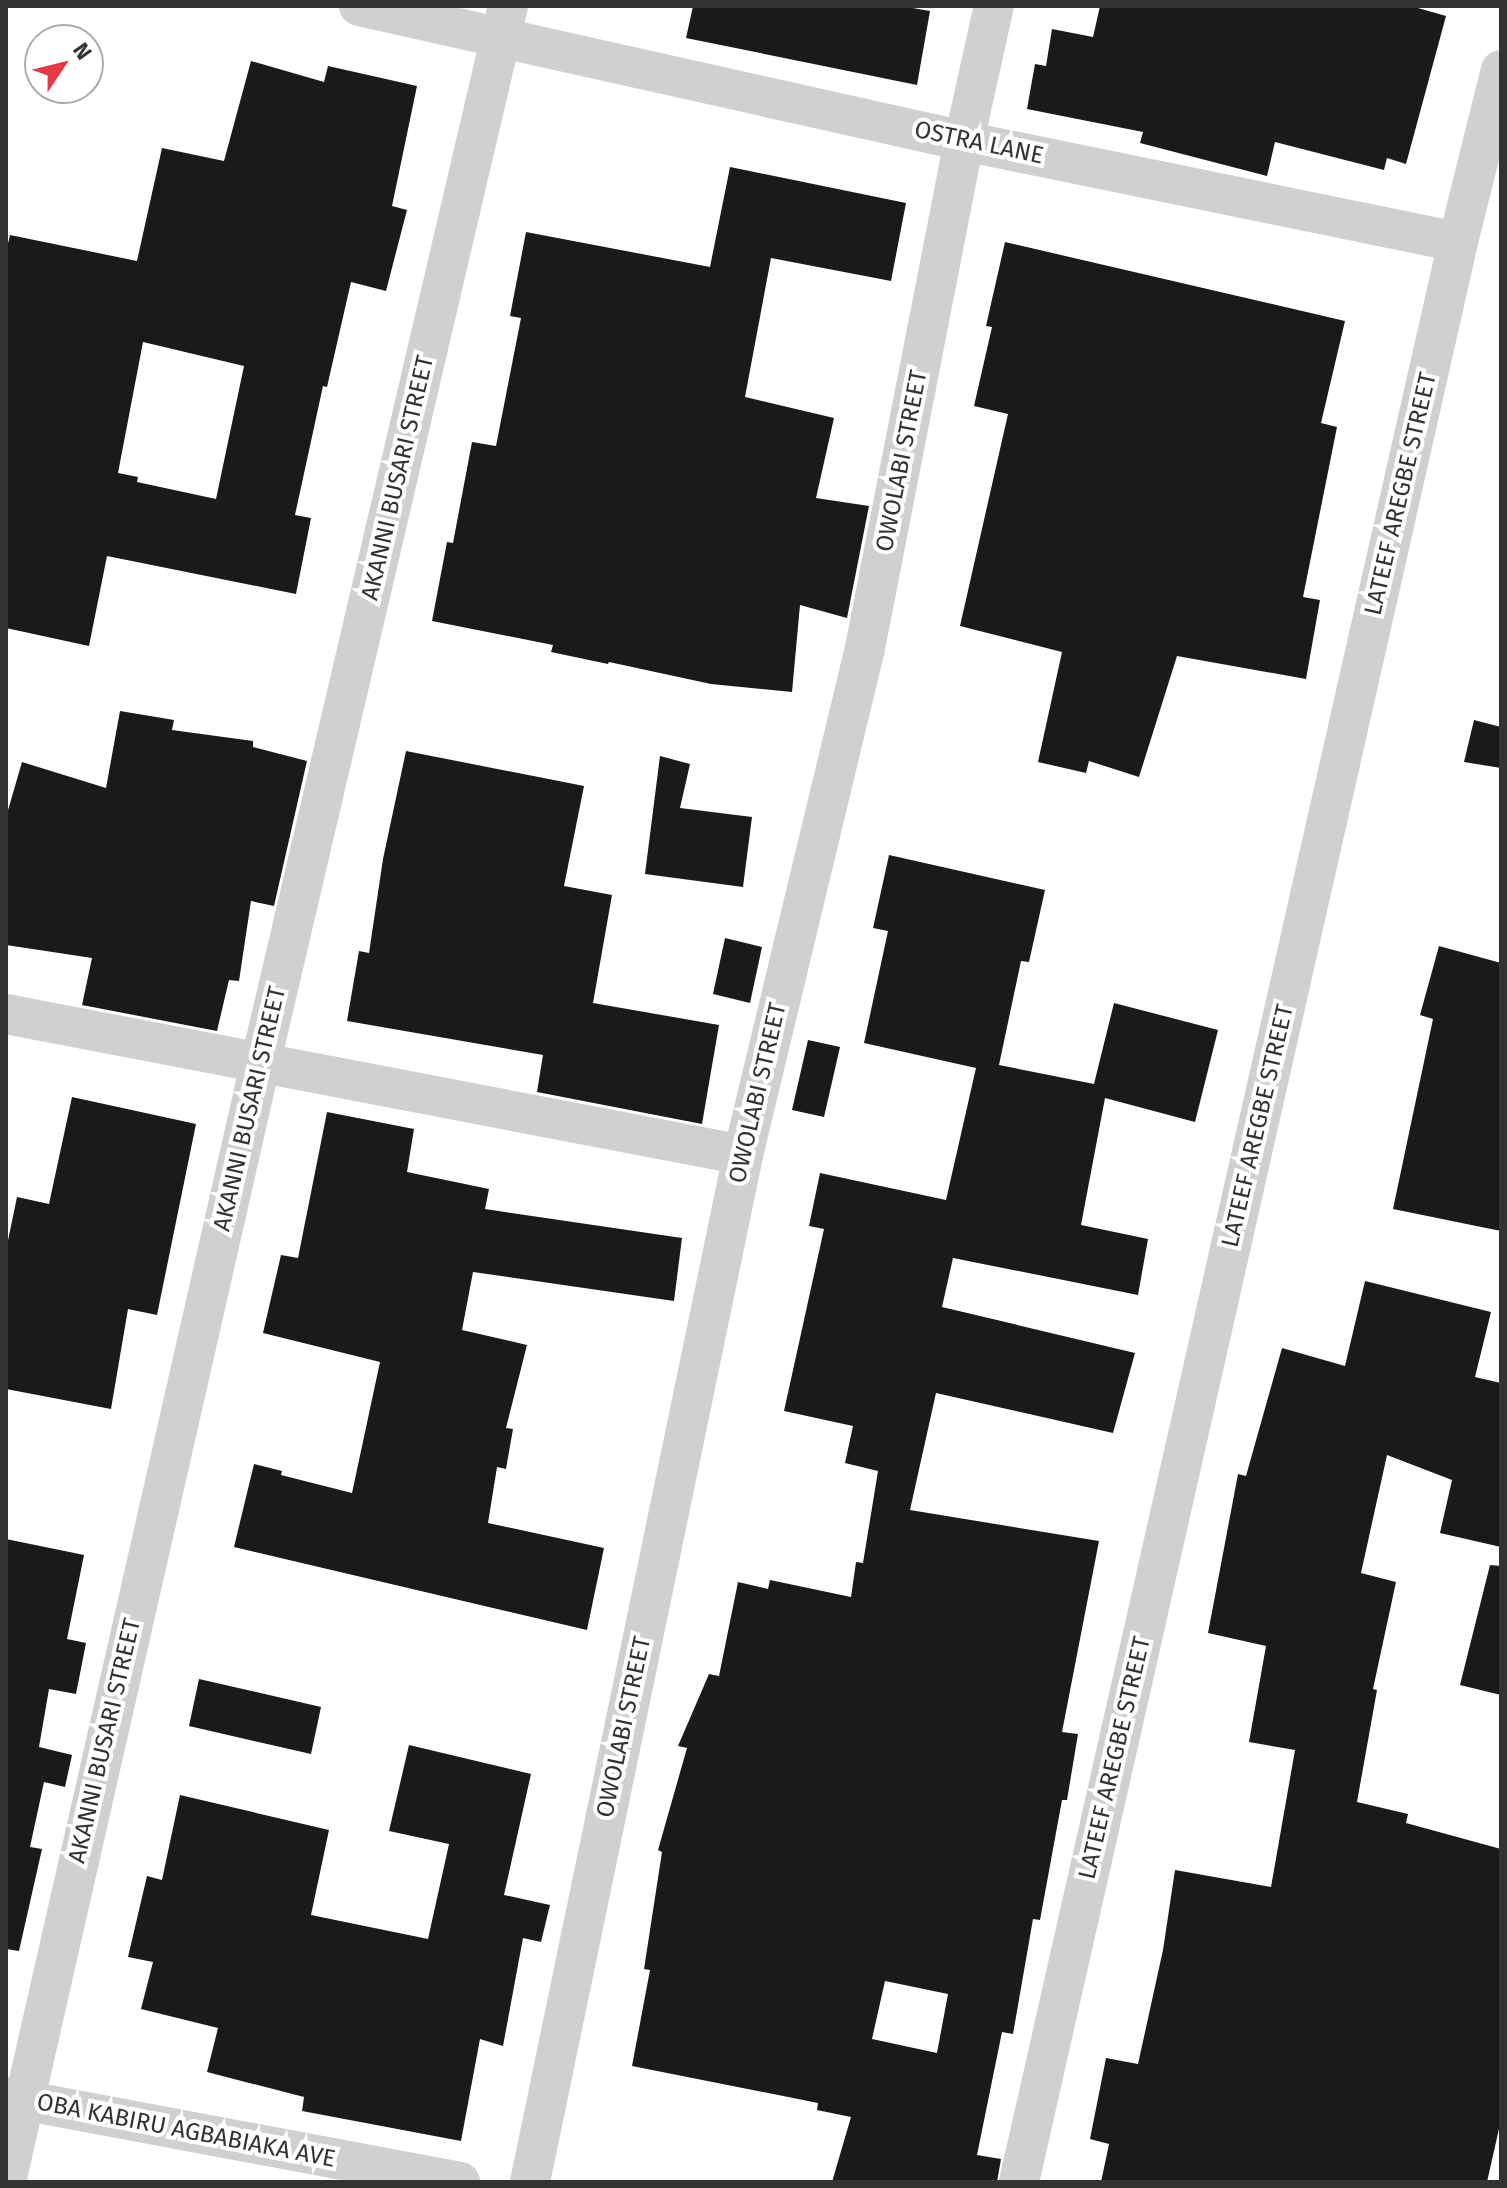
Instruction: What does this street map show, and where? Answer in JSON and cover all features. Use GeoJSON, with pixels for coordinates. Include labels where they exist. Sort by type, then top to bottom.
{"type":"FeatureCollection","features":[{"type":"Feature","properties":{"kind":"street","name":"OSTRA LANE"},"geometry":{"type":"LineString","coordinates":[[359,6],[504,22],[964,141],[1458,242]]}},
{"type":"Feature","properties":{"kind":"street","name":"OWOLABI STREET"},"geometry":{"type":"LineString","coordinates":[[530,2182],[743,1155],[865,648],[964,141],[994,6]]}},
{"type":"Feature","properties":{"kind":"street","name":"AKANNI BUSARI STREET"},"geometry":{"type":"LineString","coordinates":[[6,2182],[14,2099],[504,22]]}},
{"type":"Feature","properties":{"kind":"street","name":"LATEEF AREGBE STREET"},"geometry":{"type":"LineString","coordinates":[[1019,2182],[1458,242],[1501,70]]}},
{"type":"Feature","properties":{"kind":"street"},"geometry":{"type":"LineString","coordinates":[[6,1014],[743,1155]]}},
{"type":"Feature","properties":{"kind":"street","name":"OBA KABIRU AGBABIAKA AVE"},"geometry":{"type":"LineString","coordinates":[[14,2099],[460,2182]]}},
{"type":"Feature","properties":{"kind":"building"},"geometry":{"type":"Polygon","coordinates":[[[693,6],[901,6],[930,11],[917,85],[686,38],[693,6]]]}},
{"type":"Feature","properties":{"kind":"building"},"geometry":{"type":"Polygon","coordinates":[[[1100,6],[1411,6],[1446,16],[1406,164],[1387,158],[1384,170],[1275,142],[1267,176],[1140,143],[1143,132],[1027,109],[1035,64],[1046,66],[1052,29],[1093,37],[1100,6]]]}},
{"type":"Feature","properties":{"kind":"building"},"geometry":{"type":"Polygon","coordinates":[[[251,61],[324,82],[328,66],[417,86],[392,206],[407,210],[386,291],[351,282],[327,387],[323,386],[295,515],[311,518],[296,594],[107,556],[89,646],[6,628],[6,252],[10,235],[137,261],[162,148],[224,161],[251,61]],[[143,342],[118,473],[138,477],[137,482],[216,499],[244,366],[143,342]]]}},
{"type":"Feature","properties":{"kind":"building"},"geometry":{"type":"Polygon","coordinates":[[[730,167],[906,203],[891,281],[771,258],[745,397],[834,418],[816,498],[869,506],[847,618],[800,605],[792,692],[711,684],[608,664],[551,652],[553,645],[432,621],[447,542],[453,543],[472,442],[496,446],[521,318],[510,316],[526,232],[710,267],[730,167]]]}},
{"type":"Feature","properties":{"kind":"building"},"geometry":{"type":"Polygon","coordinates":[[[1005,242],[1345,321],[1321,423],[1337,427],[1303,597],[1320,600],[1306,679],[1177,656],[1139,777],[1089,761],[1086,773],[1038,762],[1062,652],[960,626],[1008,414],[974,406],[992,327],[986,326],[1005,242]]]}},
{"type":"Feature","properties":{"kind":"building"},"geometry":{"type":"Polygon","coordinates":[[[120,711],[174,720],[172,730],[253,741],[253,747],[307,761],[274,906],[251,901],[239,981],[229,980],[217,1031],[82,1005],[92,958],[6,945],[6,817],[22,762],[106,788],[120,711]]]}},
{"type":"Feature","properties":{"kind":"building"},"geometry":{"type":"Polygon","coordinates":[[[1474,720],[1501,727],[1501,768],[1464,762],[1474,720]]]}},
{"type":"Feature","properties":{"kind":"building"},"geometry":{"type":"Polygon","coordinates":[[[406,751],[584,786],[564,886],[612,895],[593,1003],[719,1025],[702,1124],[537,1092],[543,1055],[347,1021],[359,951],[369,953],[383,859],[406,751]]]}},
{"type":"Feature","properties":{"kind":"building"},"geometry":{"type":"Polygon","coordinates":[[[660,756],[690,764],[680,808],[752,817],[743,887],[645,874],[660,756]]]}},
{"type":"Feature","properties":{"kind":"building"},"geometry":{"type":"Polygon","coordinates":[[[889,855],[1045,890],[1029,962],[1021,961],[999,1065],[1094,1084],[1114,1003],[1218,1030],[1195,1122],[1105,1098],[1081,1225],[1148,1239],[1138,1295],[953,1258],[942,1307],[1135,1353],[1113,1433],[936,1393],[910,1510],[1099,1541],[1062,1732],[1078,1734],[1067,1800],[1062,1800],[1040,1920],[1033,1919],[1013,2034],[1002,2032],[977,2155],[1001,2159],[997,2182],[832,2182],[851,2117],[817,2110],[818,2103],[632,2066],[650,1970],[644,1969],[662,1852],[658,1850],[687,1748],[678,1746],[709,1674],[719,1676],[738,1582],[768,1589],[770,1580],[851,1597],[856,1562],[863,1563],[878,1471],[845,1463],[853,1426],[784,1411],[824,1229],[809,1226],[820,1173],[946,1200],[976,1068],[864,1043],[888,931],[873,928],[889,855]],[[885,1981],[872,2039],[937,2053],[948,1994],[885,1981]]]}},
{"type":"Feature","properties":{"kind":"building"},"geometry":{"type":"Polygon","coordinates":[[[725,938],[762,947],[750,1003],[713,994],[725,938]]]}},
{"type":"Feature","properties":{"kind":"building"},"geometry":{"type":"Polygon","coordinates":[[[1439,946],[1501,963],[1501,1231],[1393,1209],[1433,1019],[1420,1015],[1439,946]]]}},
{"type":"Feature","properties":{"kind":"building"},"geometry":{"type":"Polygon","coordinates":[[[808,1040],[840,1047],[824,1117],[792,1110],[808,1040]]]}},
{"type":"Feature","properties":{"kind":"building"},"geometry":{"type":"Polygon","coordinates":[[[72,1097],[196,1124],[157,1315],[128,1309],[111,1409],[6,1389],[6,1250],[17,1197],[49,1204],[72,1097]]]}},
{"type":"Feature","properties":{"kind":"building"},"geometry":{"type":"Polygon","coordinates":[[[327,1112],[414,1129],[407,1172],[489,1189],[485,1209],[682,1238],[674,1301],[473,1272],[462,1330],[527,1345],[506,1428],[513,1429],[506,1469],[497,1467],[488,1523],[604,1548],[587,1630],[234,1547],[254,1464],[282,1471],[281,1475],[352,1493],[380,1362],[263,1333],[281,1255],[298,1258],[327,1112]]]}},
{"type":"Feature","properties":{"kind":"building"},"geometry":{"type":"Polygon","coordinates":[[[1365,1281],[1491,1312],[1475,1377],[1501,1383],[1501,1547],[1440,1533],[1452,1480],[1387,1455],[1361,1573],[1396,1582],[1373,1689],[1377,1690],[1357,1802],[1408,1814],[1406,1823],[1501,1849],[1501,2120],[1487,2182],[1101,2182],[1109,2144],[1090,2139],[1106,2058],[1138,2064],[1163,1950],[1175,1870],[1271,1887],[1295,1750],[1249,1742],[1266,1646],[1208,1633],[1238,1474],[1246,1476],[1282,1348],[1345,1366],[1365,1281]]]}},
{"type":"Feature","properties":{"kind":"building"},"geometry":{"type":"Polygon","coordinates":[[[6,1539],[84,1555],[67,1639],[86,1643],[76,1694],[49,1689],[39,1747],[72,1755],[65,1787],[44,1782],[30,1847],[42,1849],[19,1951],[6,1949],[6,1539]]]}},
{"type":"Feature","properties":{"kind":"building"},"geometry":{"type":"Polygon","coordinates":[[[1490,1565],[1501,1566],[1501,1695],[1460,1685],[1490,1565]]]}},
{"type":"Feature","properties":{"kind":"building"},"geometry":{"type":"Polygon","coordinates":[[[199,1679],[321,1707],[311,1754],[189,1726],[199,1679]]]}},
{"type":"Feature","properties":{"kind":"building"},"geometry":{"type":"Polygon","coordinates":[[[409,1745],[531,1774],[504,1895],[550,1905],[541,1942],[523,1938],[503,2046],[480,2039],[461,2141],[302,2111],[304,2097],[207,2072],[218,2028],[141,2009],[153,1962],[128,1957],[147,1876],[162,1880],[180,1795],[329,1830],[311,1915],[428,1939],[449,1844],[389,1831],[409,1745]]]}}]}
